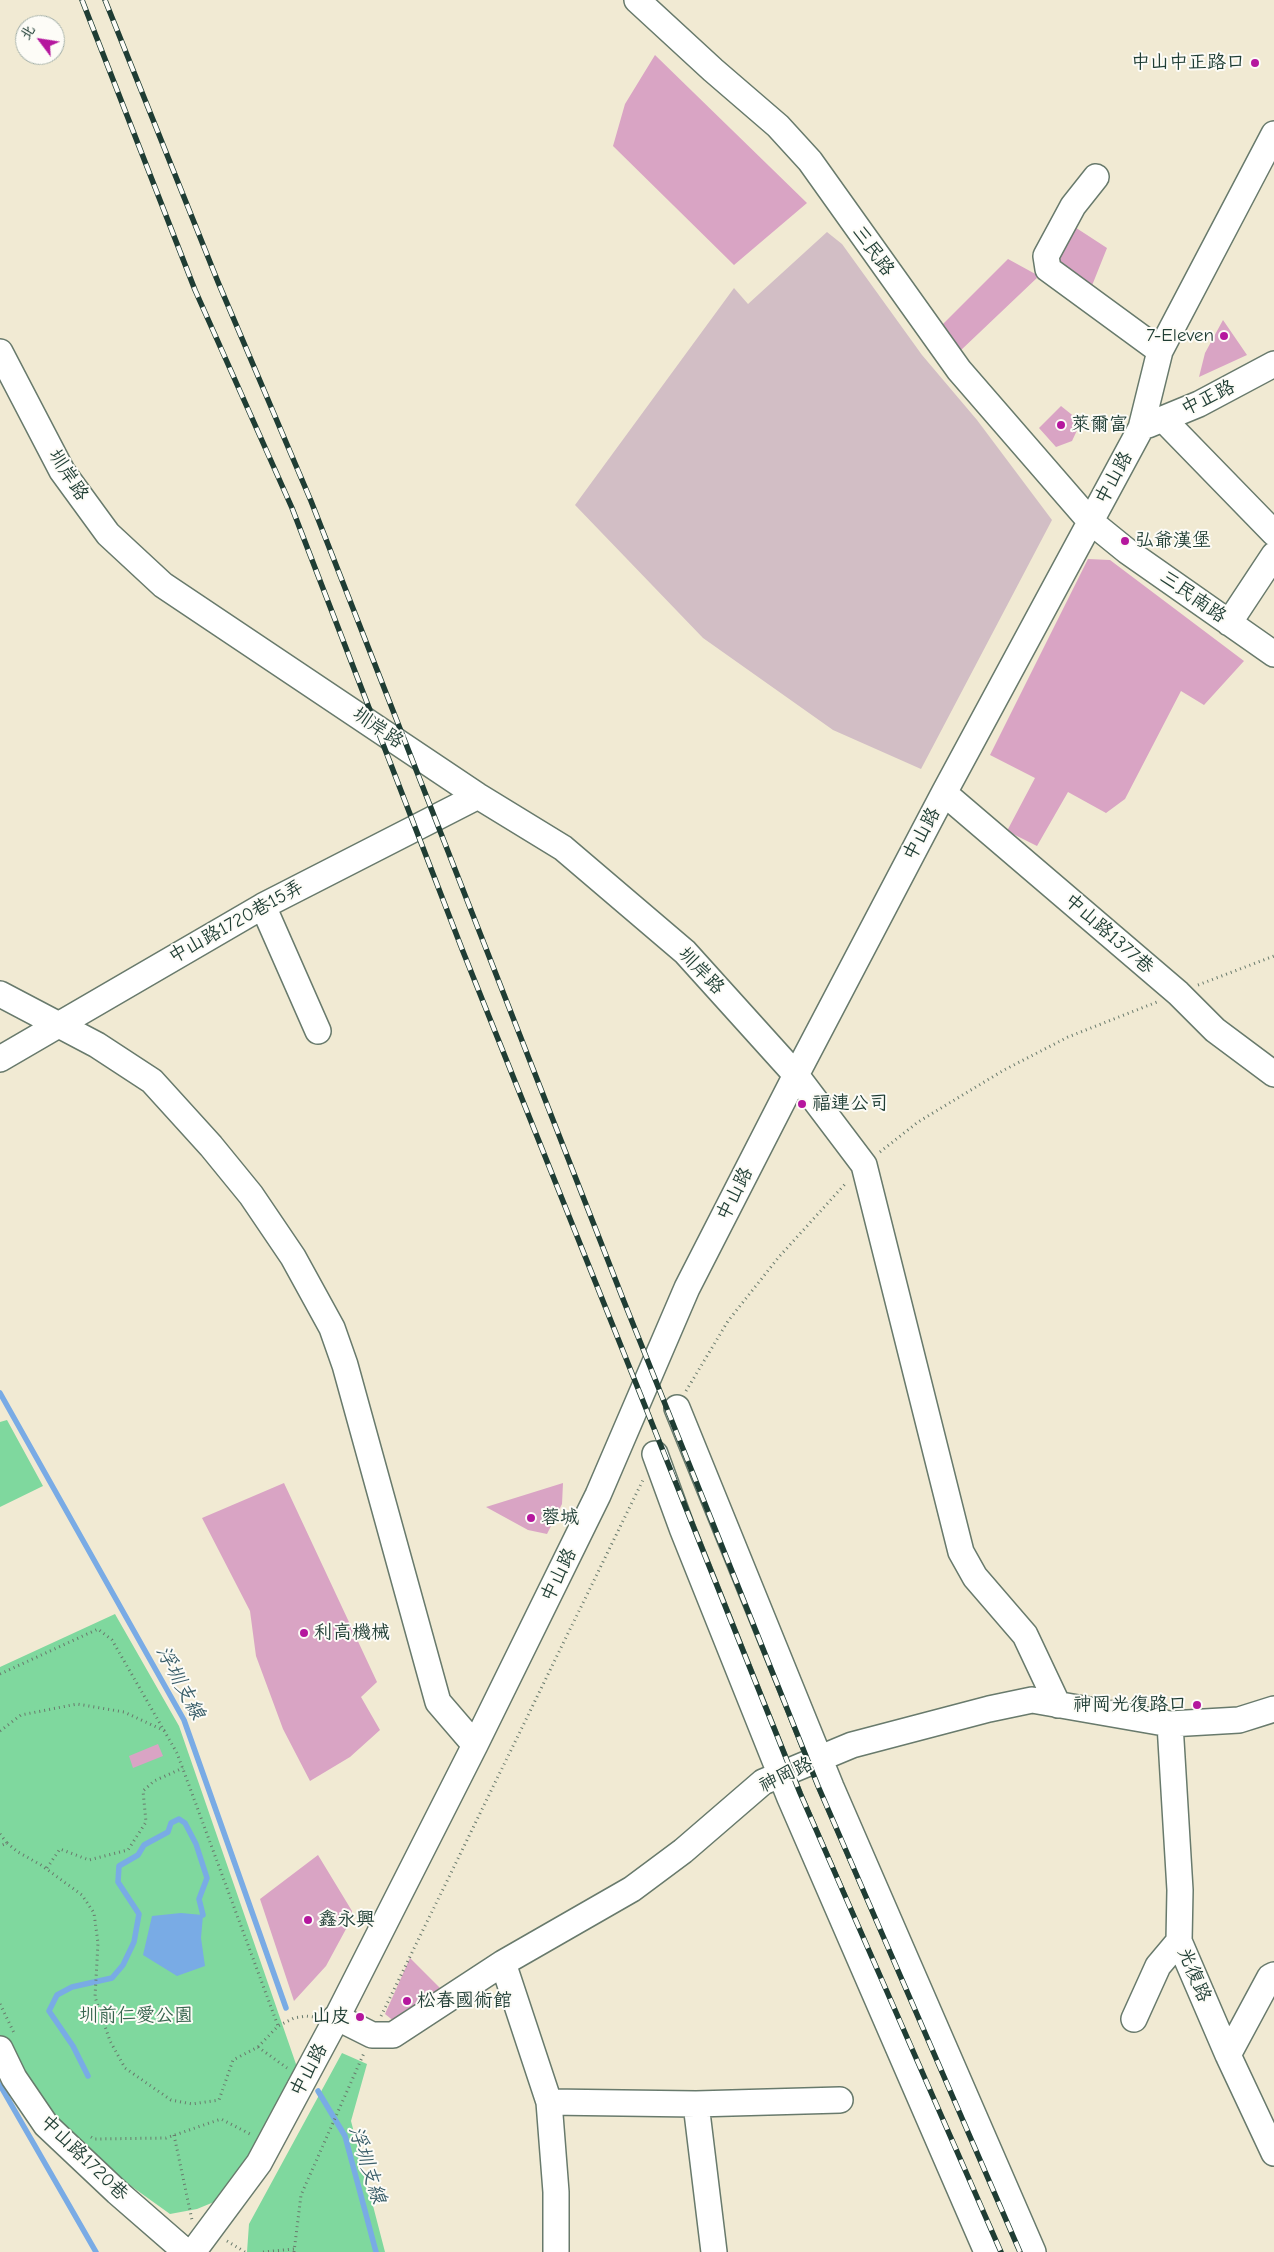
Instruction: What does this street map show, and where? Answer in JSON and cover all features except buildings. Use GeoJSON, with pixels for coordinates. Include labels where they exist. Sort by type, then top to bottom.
{"type":"FeatureCollection","features":[{"type":"Feature","properties":{"kind":"street","name":"三民路"},"geometry":{"type":"LineString","coordinates":[[637,0],[712,70],[778,126],[810,161],[959,370],[1090,520]]}},
{"type":"Feature","properties":{"kind":"street","name":"中山路"},"geometry":{"type":"LineString","coordinates":[[193,2252],[259,2163],[335,2021],[475,1745],[598,1495],[687,1288],[796,1074],[1090,520],[1152,424],[1160,351],[1274,134]]}},
{"type":"Feature","properties":{"kind":"street"},"geometry":{"type":"LineString","coordinates":[[1096,177],[1072,206],[1046,256],[1048,269],[1160,351]]}},
{"type":"Feature","properties":{"kind":"street","name":"圳岸路"},"geometry":{"type":"LineString","coordinates":[[0,352],[62,471],[108,534],[163,585],[478,796],[563,848],[685,952],[796,1074],[864,1165]]}},
{"type":"Feature","properties":{"kind":"street","name":"中正路"},"geometry":{"type":"LineString","coordinates":[[1152,424],[1199,404],[1274,364]]}},
{"type":"Feature","properties":{"kind":"street"},"geometry":{"type":"LineString","coordinates":[[1152,424],[1274,534]]}},
{"type":"Feature","properties":{"kind":"street","name":"三民南路"},"geometry":{"type":"LineString","coordinates":[[1090,520],[1127,551],[1274,654]]}},
{"type":"Feature","properties":{"kind":"street"},"geometry":{"type":"LineString","coordinates":[[1229,623],[1274,555]]}},
{"type":"Feature","properties":{"kind":"street","name":"中山路1377巷"},"geometry":{"type":"LineString","coordinates":[[944,792],[1178,993],[1215,1030],[1274,1074]]}},
{"type":"Feature","properties":{"kind":"street","name":"中山路1720巷15弄"},"geometry":{"type":"LineString","coordinates":[[0,1059],[58,1023],[263,906],[478,796]]}},
{"type":"Feature","properties":{"kind":"street"},"geometry":{"type":"LineString","coordinates":[[263,906],[318,1030]]}},
{"type":"Feature","properties":{"kind":"street"},"geometry":{"type":"LineString","coordinates":[[0,994],[97,1045],[152,1081],[211,1146],[251,1195],[293,1257],[332,1328],[345,1365],[438,1702],[475,1745]]}},
{"type":"Feature","properties":{"kind":"street"},"geometry":{"type":"LineString","coordinates":[[864,1165],[961,1552],[975,1577],[1025,1635],[1058,1705]]}},
{"type":"Feature","properties":{"kind":"street"},"geometry":{"type":"LineString","coordinates":[[677,1408],[819,1758],[1033,2252]]}},
{"type":"Feature","properties":{"kind":"street"},"geometry":{"type":"LineString","coordinates":[[655,1454],[682,1528],[780,1774],[987,2252]]}},
{"type":"Feature","properties":{"kind":"street","name":"神岡路"},"geometry":{"type":"LineString","coordinates":[[335,2021],[372,2035],[393,2036],[503,1962],[632,1889],[683,1851],[762,1782],[852,1745],[989,1709],[1032,1700],[1170,1724],[1239,1720],[1274,1709]]}},
{"type":"Feature","properties":{"kind":"street","name":"光復路"},"geometry":{"type":"LineString","coordinates":[[1170,1724],[1180,1890],[1179,1941],[1228,2055],[1274,2153]]}},
{"type":"Feature","properties":{"kind":"street"},"geometry":{"type":"LineString","coordinates":[[1134,2019],[1158,1966],[1179,1941]]}},
{"type":"Feature","properties":{"kind":"street"},"geometry":{"type":"LineString","coordinates":[[503,1962],[549,2102],[556,2192],[556,2252]]}},
{"type":"Feature","properties":{"kind":"street"},"geometry":{"type":"LineString","coordinates":[[1228,2055],[1270,1977],[1274,1975]]}},
{"type":"Feature","properties":{"kind":"street","name":"中山路1720巷"},"geometry":{"type":"LineString","coordinates":[[0,2048],[14,2078],[46,2125],[186,2252]]}},
{"type":"Feature","properties":{"kind":"street"},"geometry":{"type":"LineString","coordinates":[[549,2102],[696,2104],[840,2100]]}},
{"type":"Feature","properties":{"kind":"street"},"geometry":{"type":"LineString","coordinates":[[696,2104],[714,2252]]}},
{"type":"Feature","properties":{"kind":"path"},"geometry":{"type":"LineString","coordinates":[[1204,983],[1274,956]]}},
{"type":"Feature","properties":{"kind":"path"},"geometry":{"type":"LineString","coordinates":[[696,1372],[728,1321],[778,1258],[864,1165],[918,1122],[1004,1070],[1068,1037],[1178,993]]}},
{"type":"Feature","properties":{"kind":"path"},"geometry":{"type":"LineString","coordinates":[[263,2252],[294,2251],[301,2195],[331,2125],[372,2035],[629,1508]]}},
{"type":"Feature","properties":{"kind":"path"},"geometry":{"type":"LineString","coordinates":[[0,1674],[98,1629],[112,1640],[178,1753],[278,2026]]}},
{"type":"Feature","properties":{"kind":"path"},"geometry":{"type":"LineString","coordinates":[[0,1731],[21,1715],[77,1704],[124,1712],[165,1731]]}},
{"type":"Feature","properties":{"kind":"path"},"geometry":{"type":"LineString","coordinates":[[46,1868],[60,1849],[89,1860],[128,1850],[146,1822],[143,1791],[154,1781],[183,1768]]}},
{"type":"Feature","properties":{"kind":"path"},"geometry":{"type":"LineString","coordinates":[[0,1834],[7,1843],[46,1868],[82,1895],[94,1913],[98,1943],[95,1997],[110,2041],[125,2068],[171,2100],[192,2104],[219,2100],[232,2060],[258,2046],[278,2026],[294,2018],[306,2016],[335,2021]]}},
{"type":"Feature","properties":{"kind":"path"},"geometry":{"type":"LineString","coordinates":[[0,1846],[7,1843]]}},
{"type":"Feature","properties":{"kind":"path"},"geometry":{"type":"LineString","coordinates":[[258,2046],[288,2067],[283,2076]]}},
{"type":"Feature","properties":{"kind":"path"},"geometry":{"type":"LineString","coordinates":[[87,2133],[94,2139],[166,2138],[221,2119],[250,2134],[255,2126]]}},
{"type":"Feature","properties":{"kind":"path"},"geometry":{"type":"LineString","coordinates":[[174,2135],[192,2221],[245,2252]]}},
{"type":"Feature","properties":{"kind":"shaded area"},"geometry":{"type":"Polygon","coordinates":[[[827,232],[842,244],[922,355],[977,420],[1052,520],[921,769],[833,730],[703,638],[575,505],[734,288],[748,304],[827,232]]]}},
{"type":"Feature","properties":{"kind":"green space"},"geometry":{"type":"Polygon","coordinates":[[[7,1420],[43,1486],[0,1507],[0,1422],[7,1420]]]}},
{"type":"Feature","properties":{"kind":"green space","name":"圳前仁愛公園"},"geometry":{"type":"Polygon","coordinates":[[[115,1614],[179,1726],[297,2067],[250,2153],[214,2202],[197,2209],[170,2214],[46,2125],[0,2049],[0,1667],[115,1614]]]}},
{"type":"Feature","properties":{"kind":"green space"},"geometry":{"type":"Polygon","coordinates":[[[342,2053],[367,2064],[351,2121],[385,2252],[247,2252],[249,2224],[342,2053]]]}},
{"type":"Feature","properties":{"kind":"water"},"geometry":{"type":"Polygon","coordinates":[[[181,1913],[203,1915],[201,1938],[205,1966],[177,1976],[143,1955],[152,1916],[181,1913]]]}},
{"type":"Feature","properties":{"kind":"waterway","name":"浮圳支線"},"geometry":{"type":"LineString","coordinates":[[0,1393],[184,1720],[286,2008]]}},
{"type":"Feature","properties":{"kind":"waterway"},"geometry":{"type":"LineString","coordinates":[[88,2076],[73,2046],[49,2011],[57,1995],[72,1987],[112,1978],[123,1965],[134,1942],[139,1914],[118,1882],[119,1866],[138,1855],[144,1845],[168,1832],[171,1823],[179,1819],[185,1823],[196,1844],[207,1878],[199,1899],[203,1915]]}},
{"type":"Feature","properties":{"kind":"waterway"},"geometry":{"type":"LineString","coordinates":[[0,2085],[96,2252]]}},
{"type":"Feature","properties":{"kind":"waterway","name":"浮圳支線"},"geometry":{"type":"LineString","coordinates":[[318,2091],[345,2136],[376,2252]]}},
{"type":"Feature","properties":{"kind":"railway"},"geometry":{"type":"LineString","coordinates":[[82,0],[195,290],[292,508],[462,949],[800,1793],[1001,2252]]}},
{"type":"Feature","properties":{"kind":"railway"},"geometry":{"type":"LineString","coordinates":[[105,0],[218,282],[311,501],[623,1299],[818,1786],[1020,2252]]}},
{"type":"Feature","properties":{"kind":"place","name":"中山中正路口"},"geometry":{"type":"Point","coordinates":[1255,63]}},
{"type":"Feature","properties":{"kind":"place","name":"7-Eleven"},"geometry":{"type":"Point","coordinates":[1224,336]}},
{"type":"Feature","properties":{"kind":"place","name":"萊爾富"},"geometry":{"type":"Point","coordinates":[1061,425]}},
{"type":"Feature","properties":{"kind":"place","name":"弘爺漢堡"},"geometry":{"type":"Point","coordinates":[1125,541]}},
{"type":"Feature","properties":{"kind":"place","name":"福連公司"},"geometry":{"type":"Point","coordinates":[802,1104]}},
{"type":"Feature","properties":{"kind":"place","name":"蓉城"},"geometry":{"type":"Point","coordinates":[531,1518]}},
{"type":"Feature","properties":{"kind":"place","name":"利高機械"},"geometry":{"type":"Point","coordinates":[304,1633]}},
{"type":"Feature","properties":{"kind":"place","name":"神岡光復路口"},"geometry":{"type":"Point","coordinates":[1197,1705]}},
{"type":"Feature","properties":{"kind":"place","name":"鑫永興"},"geometry":{"type":"Point","coordinates":[308,1920]}},
{"type":"Feature","properties":{"kind":"place","name":"松春國術館"},"geometry":{"type":"Point","coordinates":[407,2001]}},
{"type":"Feature","properties":{"kind":"place","name":"山皮"},"geometry":{"type":"Point","coordinates":[360,2017]}}]}
